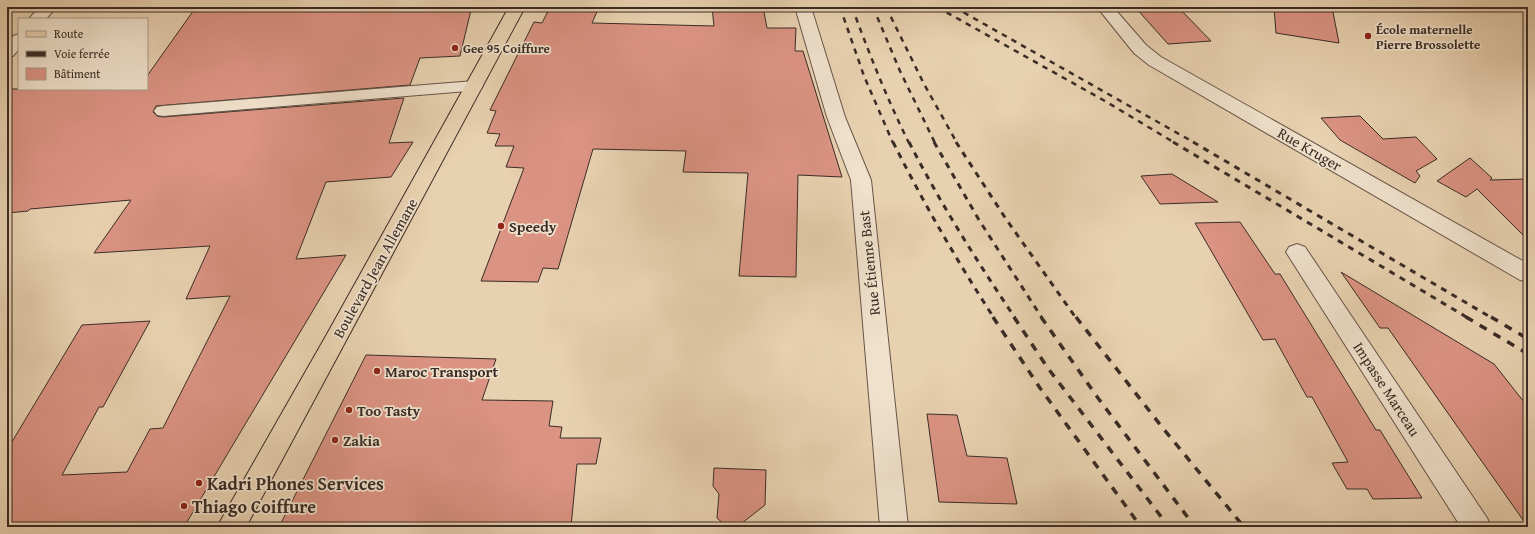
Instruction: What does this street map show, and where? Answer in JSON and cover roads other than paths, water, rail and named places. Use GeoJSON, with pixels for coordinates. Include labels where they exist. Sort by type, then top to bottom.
{"type":"FeatureCollection","features":[{"type":"Feature","properties":{"kind":"main road","name":"Boulevard Jean Allemane"},"geometry":{"type":"LineString","coordinates":[[231,527],[335,341],[517,7]]}},
{"type":"Feature","properties":{"kind":"street"},"geometry":{"type":"LineString","coordinates":[[38,18],[48,7]]}},
{"type":"Feature","properties":{"kind":"street","name":"Rue Étienne Bast"},"geometry":{"type":"LineString","coordinates":[[803,7],[836,117],[861,180],[894,527]]}},
{"type":"Feature","properties":{"kind":"street","name":"Rue Kruger"},"geometry":{"type":"LineString","coordinates":[[1105,7],[1140,49],[1155,61],[1528,274]]}},
{"type":"Feature","properties":{"kind":"street"},"geometry":{"type":"LineString","coordinates":[[7,52],[18,40]]}},
{"type":"Feature","properties":{"kind":"street"},"geometry":{"type":"LineString","coordinates":[[163,111],[474,86]]}},
{"type":"Feature","properties":{"kind":"street","name":"Impasse Marceau"},"geometry":{"type":"LineString","coordinates":[[1297,252],[1477,527]]}},
{"type":"Feature","properties":{"kind":"railway"},"geometry":{"type":"LineString","coordinates":[[840,7],[864,76],[893,143]]}},
{"type":"Feature","properties":{"kind":"railway"},"geometry":{"type":"LineString","coordinates":[[852,7],[893,110],[909,143]]}},
{"type":"Feature","properties":{"kind":"railway"},"geometry":{"type":"LineString","coordinates":[[873,7],[900,71],[935,143]]}},
{"type":"Feature","properties":{"kind":"railway"},"geometry":{"type":"LineString","coordinates":[[886,7],[924,84],[957,143]]}},
{"type":"Feature","properties":{"kind":"railway"},"geometry":{"type":"LineString","coordinates":[[937,7],[1105,101],[1175,143]]}},
{"type":"Feature","properties":{"kind":"railway"},"geometry":{"type":"LineString","coordinates":[[954,7],[1195,143]]}},
{"type":"Feature","properties":{"kind":"railway"},"geometry":{"type":"LineString","coordinates":[[893,142],[941,231],[994,318]]}},
{"type":"Feature","properties":{"kind":"railway"},"geometry":{"type":"LineString","coordinates":[[909,142],[959,232],[1015,318]]}},
{"type":"Feature","properties":{"kind":"railway"},"geometry":{"type":"LineString","coordinates":[[934,142],[979,220],[1042,318]]}},
{"type":"Feature","properties":{"kind":"railway"},"geometry":{"type":"LineString","coordinates":[[956,142],[1006,219],[1076,318]]}},
{"type":"Feature","properties":{"kind":"railway"},"geometry":{"type":"LineString","coordinates":[[1173,142],[1468,318]]}},
{"type":"Feature","properties":{"kind":"railway"},"geometry":{"type":"LineString","coordinates":[[1193,142],[1492,318]]}},
{"type":"Feature","properties":{"kind":"railway"},"geometry":{"type":"LineString","coordinates":[[993,317],[1040,388],[1141,527]]}},
{"type":"Feature","properties":{"kind":"railway"},"geometry":{"type":"LineString","coordinates":[[1014,317],[1047,367],[1169,527]]}},
{"type":"Feature","properties":{"kind":"railway"},"geometry":{"type":"LineString","coordinates":[[1041,317],[1098,398],[1195,527]]}},
{"type":"Feature","properties":{"kind":"railway"},"geometry":{"type":"LineString","coordinates":[[1076,317],[1162,427],[1244,527]]}},
{"type":"Feature","properties":{"kind":"railway"},"geometry":{"type":"LineString","coordinates":[[1466,317],[1528,354]]}},
{"type":"Feature","properties":{"kind":"railway"},"geometry":{"type":"LineString","coordinates":[[1491,317],[1528,339]]}},
{"type":"Feature","properties":{"kind":"place","name":"École maternelle Pierre Brossolette"},"geometry":{"type":"Point","coordinates":[1368,36]}},
{"type":"Feature","properties":{"kind":"place","name":"Gee 95 Coiffure"},"geometry":{"type":"Point","coordinates":[455,48]}},
{"type":"Feature","properties":{"kind":"place","name":"Speedy"},"geometry":{"type":"Point","coordinates":[501,226]}},
{"type":"Feature","properties":{"kind":"place","name":"Maroc Transport"},"geometry":{"type":"Point","coordinates":[377,371]}},
{"type":"Feature","properties":{"kind":"place","name":"Too Tasty"},"geometry":{"type":"Point","coordinates":[349,410]}},
{"type":"Feature","properties":{"kind":"place","name":"Zakia"},"geometry":{"type":"Point","coordinates":[335,440]}},
{"type":"Feature","properties":{"kind":"place","name":"Kadri Phones Services"},"geometry":{"type":"Point","coordinates":[199,483]}},
{"type":"Feature","properties":{"kind":"place","name":"Thiago Coiffure"},"geometry":{"type":"Point","coordinates":[184,506]}}]}
